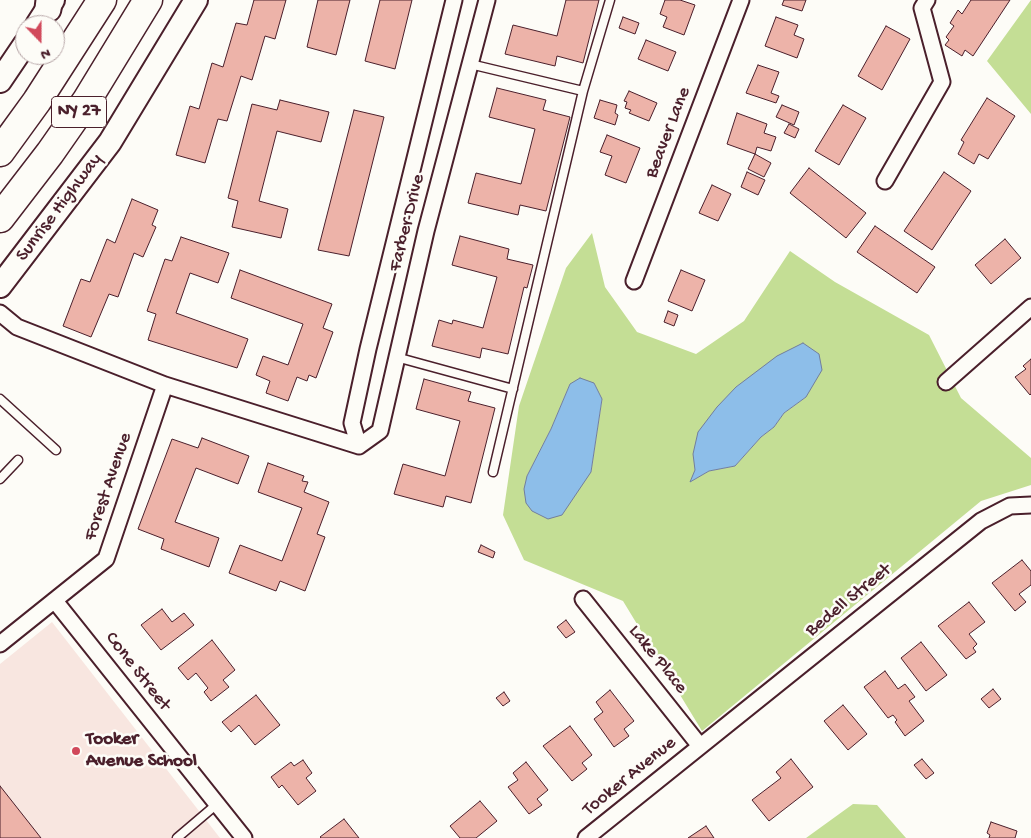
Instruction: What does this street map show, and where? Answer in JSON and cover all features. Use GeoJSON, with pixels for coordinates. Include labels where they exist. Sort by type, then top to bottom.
{"type":"FeatureCollection","features":[{"type":"Feature","properties":{"kind":"highway","name":"NY 27"},"geometry":{"type":"LineString","coordinates":[[0,152],[45,88],[102,0]]}},
{"type":"Feature","properties":{"kind":"highway","name":"NY 27"},"geometry":{"type":"LineString","coordinates":[[0,218],[50,153],[87,100],[148,0]]}},
{"type":"Feature","properties":{"kind":"main road","name":"Sunrise Highway"},"geometry":{"type":"LineString","coordinates":[[0,286],[110,142],[196,0]]}},
{"type":"Feature","properties":{"kind":"main road"},"geometry":{"type":"LineString","coordinates":[[0,80],[15,58]]}},
{"type":"Feature","properties":{"kind":"street","name":"Farber Drive"},"geometry":{"type":"LineString","coordinates":[[454,0],[352,423],[359,446],[380,431],[396,356],[487,0]]}},
{"type":"Feature","properties":{"kind":"street","name":"Beaver Lane"},"geometry":{"type":"LineString","coordinates":[[634,280],[741,0]]}},
{"type":"Feature","properties":{"kind":"street"},"geometry":{"type":"LineString","coordinates":[[885,180],[942,82],[922,8],[928,0]]}},
{"type":"Feature","properties":{"kind":"street"},"geometry":{"type":"LineString","coordinates":[[946,382],[1031,307]]}},
{"type":"Feature","properties":{"kind":"street"},"geometry":{"type":"LineString","coordinates":[[0,313],[16,327],[166,385],[359,446]]}},
{"type":"Feature","properties":{"kind":"street","name":"Forest Avenue"},"geometry":{"type":"LineString","coordinates":[[0,644],[106,559],[166,385]]}},
{"type":"Feature","properties":{"kind":"street","name":"Bedell Street"},"geometry":{"type":"LineString","coordinates":[[700,746],[981,521],[1010,506],[1031,505]]}},
{"type":"Feature","properties":{"kind":"street","name":"Lake Place"},"geometry":{"type":"LineString","coordinates":[[583,599],[700,746]]}},
{"type":"Feature","properties":{"kind":"street","name":"Cone Street"},"geometry":{"type":"LineString","coordinates":[[55,601],[244,838]]}},
{"type":"Feature","properties":{"kind":"street","name":"Tooker Avenue"},"geometry":{"type":"LineString","coordinates":[[586,838],[700,746]]}},
{"type":"Feature","properties":{"kind":"lane"},"geometry":{"type":"LineString","coordinates":[[494,472],[583,91],[610,0]]}},
{"type":"Feature","properties":{"kind":"lane"},"geometry":{"type":"LineString","coordinates":[[470,64],[583,91]]}},
{"type":"Feature","properties":{"kind":"lane"},"geometry":{"type":"LineString","coordinates":[[396,356],[513,389]]}},
{"type":"Feature","properties":{"kind":"lane"},"geometry":{"type":"LineString","coordinates":[[0,400],[56,450]]}},
{"type":"Feature","properties":{"kind":"lane"},"geometry":{"type":"LineString","coordinates":[[0,479],[18,460]]}},
{"type":"Feature","properties":{"kind":"lane"},"geometry":{"type":"LineString","coordinates":[[177,838],[217,804]]}},
{"type":"Feature","properties":{"kind":"shaded area","name":"Tooker Avenue School"},"geometry":{"type":"Polygon","coordinates":[[[52,622],[220,838],[0,838],[0,664],[52,622]]]}},
{"type":"Feature","properties":{"kind":"green space"},"geometry":{"type":"Polygon","coordinates":[[[1031,0],[1031,114],[987,61],[1031,0]]]}},
{"type":"Feature","properties":{"kind":"green space"},"geometry":{"type":"Polygon","coordinates":[[[592,233],[605,287],[637,332],[696,354],[744,321],[790,251],[835,282],[929,335],[961,398],[1031,458],[1031,485],[981,501],[702,731],[623,601],[524,560],[503,515],[519,406],[566,268],[592,233]],[[753,376],[736,387],[691,481],[709,471],[735,466],[761,437],[774,427],[784,413],[806,397],[753,376]],[[594,383],[570,384],[551,429],[527,476],[591,472],[602,400],[594,383]]]}},
{"type":"Feature","properties":{"kind":"green space"},"geometry":{"type":"Polygon","coordinates":[[[853,804],[877,805],[906,838],[806,838],[853,804]]]}},
{"type":"Feature","properties":{"kind":"water"},"geometry":{"type":"Polygon","coordinates":[[[803,343],[819,354],[822,370],[806,397],[784,413],[774,427],[761,437],[735,466],[709,471],[690,482],[695,470],[693,454],[698,432],[717,407],[736,387],[777,356],[803,343]]]}},
{"type":"Feature","properties":{"kind":"water"},"geometry":{"type":"Polygon","coordinates":[[[580,378],[594,383],[602,399],[591,472],[562,515],[548,519],[532,511],[526,503],[524,489],[527,476],[551,429],[570,384],[580,378]]]}},
{"type":"Feature","properties":{"kind":"building"},"geometry":{"type":"Polygon","coordinates":[[[254,0],[286,0],[275,39],[265,36],[252,80],[241,76],[227,121],[218,119],[205,163],[176,155],[190,106],[199,109],[212,63],[223,67],[236,23],[247,25],[254,0]]]}},
{"type":"Feature","properties":{"kind":"building"},"geometry":{"type":"Polygon","coordinates":[[[318,0],[350,0],[336,55],[307,47],[318,0]]]}},
{"type":"Feature","properties":{"kind":"building"},"geometry":{"type":"Polygon","coordinates":[[[380,0],[412,0],[395,69],[365,61],[380,0]]]}},
{"type":"Feature","properties":{"kind":"building"},"geometry":{"type":"Polygon","coordinates":[[[566,0],[599,0],[583,63],[557,56],[555,66],[505,54],[513,25],[557,36],[566,0]]]}},
{"type":"Feature","properties":{"kind":"building"},"geometry":{"type":"Polygon","coordinates":[[[665,0],[680,0],[695,5],[684,35],[663,27],[667,17],[660,14],[665,0]]]}},
{"type":"Feature","properties":{"kind":"building"},"geometry":{"type":"Polygon","coordinates":[[[784,0],[806,0],[802,11],[782,5],[784,0]]]}},
{"type":"Feature","properties":{"kind":"building"},"geometry":{"type":"Polygon","coordinates":[[[971,0],[1010,0],[973,56],[965,50],[962,56],[945,45],[949,40],[946,37],[954,26],[950,23],[958,10],[962,14],[971,0]]]}},
{"type":"Feature","properties":{"kind":"building"},"geometry":{"type":"Polygon","coordinates":[[[623,17],[639,23],[635,34],[619,28],[623,17]]]}},
{"type":"Feature","properties":{"kind":"building"},"geometry":{"type":"Polygon","coordinates":[[[776,17],[798,25],[794,35],[804,39],[797,58],[765,46],[776,17]]]}},
{"type":"Feature","properties":{"kind":"building"},"geometry":{"type":"Polygon","coordinates":[[[886,26],[910,39],[882,90],[858,76],[886,26]]]}},
{"type":"Feature","properties":{"kind":"building"},"geometry":{"type":"Polygon","coordinates":[[[646,40],[676,52],[668,71],[638,59],[646,40]]]}},
{"type":"Feature","properties":{"kind":"building"},"geometry":{"type":"Polygon","coordinates":[[[758,65],[779,72],[771,93],[779,96],[776,103],[746,93],[758,65]]]}},
{"type":"Feature","properties":{"kind":"building"},"geometry":{"type":"Polygon","coordinates":[[[497,88],[546,100],[543,110],[570,117],[546,211],[520,205],[518,215],[468,203],[476,173],[521,184],[535,129],[489,117],[497,88]]]}},
{"type":"Feature","properties":{"kind":"building"},"geometry":{"type":"Polygon","coordinates":[[[629,91],[657,103],[649,121],[629,113],[631,110],[625,108],[627,102],[624,101],[629,91]]]}},
{"type":"Feature","properties":{"kind":"building"},"geometry":{"type":"Polygon","coordinates":[[[987,98],[1015,116],[988,159],[979,154],[974,164],[958,154],[964,142],[961,140],[987,98]]]}},
{"type":"Feature","properties":{"kind":"building"},"geometry":{"type":"Polygon","coordinates":[[[280,100],[329,112],[321,142],[277,131],[259,201],[288,209],[281,238],[232,227],[238,201],[228,198],[252,104],[277,110],[280,100]]]}},
{"type":"Feature","properties":{"kind":"building"},"geometry":{"type":"Polygon","coordinates":[[[600,100],[617,105],[615,113],[618,115],[615,125],[594,118],[600,100]]]}},
{"type":"Feature","properties":{"kind":"building"},"geometry":{"type":"Polygon","coordinates":[[[782,105],[799,112],[794,125],[776,117],[782,105]]]}},
{"type":"Feature","properties":{"kind":"building"},"geometry":{"type":"Polygon","coordinates":[[[843,105],[866,118],[839,165],[815,151],[843,105]]]}},
{"type":"Feature","properties":{"kind":"building"},"geometry":{"type":"Polygon","coordinates":[[[354,110],[384,117],[349,256],[318,250],[354,110]]]}},
{"type":"Feature","properties":{"kind":"building"},"geometry":{"type":"Polygon","coordinates":[[[737,113],[767,124],[764,133],[776,137],[771,151],[757,147],[755,154],[727,144],[737,113]]]}},
{"type":"Feature","properties":{"kind":"building"},"geometry":{"type":"Polygon","coordinates":[[[789,124],[799,129],[795,138],[784,133],[789,124]]]}},
{"type":"Feature","properties":{"kind":"building"},"geometry":{"type":"Polygon","coordinates":[[[607,135],[640,148],[626,183],[605,175],[612,156],[600,152],[607,135]]]}},
{"type":"Feature","properties":{"kind":"building"},"geometry":{"type":"Polygon","coordinates":[[[755,154],[771,163],[764,177],[748,169],[755,154]]]}},
{"type":"Feature","properties":{"kind":"building"},"geometry":{"type":"Polygon","coordinates":[[[809,168],[866,213],[846,238],[790,193],[809,168]]]}},
{"type":"Feature","properties":{"kind":"building"},"geometry":{"type":"Polygon","coordinates":[[[747,172],[765,180],[758,195],[741,187],[747,172]]]}},
{"type":"Feature","properties":{"kind":"building"},"geometry":{"type":"Polygon","coordinates":[[[944,172],[971,191],[932,250],[904,231],[944,172]]]}},
{"type":"Feature","properties":{"kind":"building"},"geometry":{"type":"Polygon","coordinates":[[[712,185],[731,194],[718,221],[699,213],[712,185]]]}},
{"type":"Feature","properties":{"kind":"building"},"geometry":{"type":"Polygon","coordinates":[[[132,199],[158,210],[152,225],[156,227],[143,257],[134,253],[118,297],[109,294],[91,337],[63,326],[81,279],[90,282],[107,239],[115,243],[132,199]]]}},
{"type":"Feature","properties":{"kind":"building"},"geometry":{"type":"Polygon","coordinates":[[[875,226],[935,267],[917,293],[857,252],[875,226]]]}},
{"type":"Feature","properties":{"kind":"building"},"geometry":{"type":"Polygon","coordinates":[[[460,236],[509,249],[507,259],[533,265],[527,288],[524,287],[508,354],[482,348],[480,358],[432,346],[439,320],[452,324],[453,320],[483,328],[497,277],[452,265],[460,236]]]}},
{"type":"Feature","properties":{"kind":"building"},"geometry":{"type":"Polygon","coordinates":[[[181,237],[229,253],[218,283],[190,273],[176,313],[248,339],[237,368],[148,340],[156,314],[147,311],[165,259],[172,261],[181,237]]]}},
{"type":"Feature","properties":{"kind":"building"},"geometry":{"type":"Polygon","coordinates":[[[1005,239],[1021,258],[991,284],[975,265],[1005,239]]]}},
{"type":"Feature","properties":{"kind":"building"},"geometry":{"type":"Polygon","coordinates":[[[240,270],[332,304],[323,328],[333,332],[316,378],[309,375],[307,381],[297,377],[288,401],[266,393],[270,381],[256,375],[263,356],[288,365],[303,324],[231,298],[240,270]]]}},
{"type":"Feature","properties":{"kind":"building"},"geometry":{"type":"Polygon","coordinates":[[[681,270],[705,280],[692,311],[668,301],[681,270]]]}},
{"type":"Feature","properties":{"kind":"building"},"geometry":{"type":"Polygon","coordinates":[[[668,311],[678,315],[674,326],[664,322],[668,311]]]}},
{"type":"Feature","properties":{"kind":"building"},"geometry":{"type":"Polygon","coordinates":[[[1031,359],[1030,395],[1015,377],[1026,369],[1023,366],[1031,359]]]}},
{"type":"Feature","properties":{"kind":"building"},"geometry":{"type":"Polygon","coordinates":[[[424,379],[471,392],[468,401],[495,408],[471,503],[446,496],[443,507],[394,494],[403,464],[445,476],[460,421],[416,409],[424,379]]]}},
{"type":"Feature","properties":{"kind":"building"},"geometry":{"type":"Polygon","coordinates":[[[202,438],[249,456],[238,484],[196,468],[175,522],[219,538],[209,567],[161,549],[164,539],[138,529],[172,439],[198,448],[202,438]]]}},
{"type":"Feature","properties":{"kind":"building"},"geometry":{"type":"Polygon","coordinates":[[[268,463],[304,476],[302,481],[308,482],[304,492],[329,502],[317,534],[325,537],[305,591],[280,581],[276,591],[229,573],[240,545],[282,561],[302,508],[258,492],[268,463]]]}},
{"type":"Feature","properties":{"kind":"building"},"geometry":{"type":"Polygon","coordinates":[[[481,545],[495,552],[493,558],[478,552],[481,545]]]}},
{"type":"Feature","properties":{"kind":"building"},"geometry":{"type":"Polygon","coordinates":[[[1022,560],[1031,571],[1031,585],[1019,594],[1026,602],[1015,611],[992,583],[1022,560]]]}},
{"type":"Feature","properties":{"kind":"building"},"geometry":{"type":"Polygon","coordinates":[[[969,602],[985,622],[969,634],[977,644],[973,648],[976,652],[966,659],[938,626],[969,602]]]}},
{"type":"Feature","properties":{"kind":"building"},"geometry":{"type":"Polygon","coordinates":[[[162,609],[172,622],[184,613],[194,625],[161,650],[141,625],[162,609]]]}},
{"type":"Feature","properties":{"kind":"building"},"geometry":{"type":"Polygon","coordinates":[[[566,620],[575,632],[566,638],[557,627],[566,620]]]}},
{"type":"Feature","properties":{"kind":"building"},"geometry":{"type":"Polygon","coordinates":[[[212,640],[235,670],[223,680],[229,687],[211,701],[204,692],[208,688],[196,673],[188,680],[178,668],[212,640]]]}},
{"type":"Feature","properties":{"kind":"building"},"geometry":{"type":"Polygon","coordinates":[[[921,642],[947,675],[926,691],[901,658],[921,642]]]}},
{"type":"Feature","properties":{"kind":"building"},"geometry":{"type":"Polygon","coordinates":[[[885,671],[898,689],[905,684],[915,697],[909,701],[924,721],[905,736],[895,722],[897,720],[893,715],[888,718],[864,687],[885,671]]]}},
{"type":"Feature","properties":{"kind":"building"},"geometry":{"type":"Polygon","coordinates":[[[993,689],[1001,699],[989,708],[981,699],[993,689]]]}},
{"type":"Feature","properties":{"kind":"building"},"geometry":{"type":"Polygon","coordinates":[[[610,690],[634,721],[624,729],[629,736],[614,747],[594,719],[603,712],[596,702],[610,690]]]}},
{"type":"Feature","properties":{"kind":"building"},"geometry":{"type":"Polygon","coordinates":[[[504,692],[510,701],[503,706],[496,698],[504,692]]]}},
{"type":"Feature","properties":{"kind":"building"},"geometry":{"type":"Polygon","coordinates":[[[256,695],[280,725],[255,745],[239,725],[231,732],[222,722],[256,695]]]}},
{"type":"Feature","properties":{"kind":"building"},"geometry":{"type":"Polygon","coordinates":[[[843,705],[867,734],[848,750],[824,721],[843,705]]]}},
{"type":"Feature","properties":{"kind":"building"},"geometry":{"type":"Polygon","coordinates":[[[570,726],[592,755],[582,763],[587,769],[572,781],[543,746],[570,726]]]}},
{"type":"Feature","properties":{"kind":"building"},"geometry":{"type":"Polygon","coordinates":[[[791,759],[813,787],[769,821],[752,800],[781,778],[776,772],[791,759]]]}},
{"type":"Feature","properties":{"kind":"building"},"geometry":{"type":"Polygon","coordinates":[[[922,759],[934,773],[926,779],[914,765],[922,759]]]}},
{"type":"Feature","properties":{"kind":"building"},"geometry":{"type":"Polygon","coordinates":[[[303,760],[312,773],[306,778],[316,791],[298,805],[282,785],[279,788],[271,777],[291,762],[294,766],[303,760]]]}},
{"type":"Feature","properties":{"kind":"building"},"geometry":{"type":"Polygon","coordinates":[[[526,762],[548,790],[537,799],[542,805],[529,814],[508,787],[518,780],[513,773],[526,762]]]}},
{"type":"Feature","properties":{"kind":"building"},"geometry":{"type":"Polygon","coordinates":[[[0,786],[41,838],[0,838],[0,786]]]}},
{"type":"Feature","properties":{"kind":"building"},"geometry":{"type":"Polygon","coordinates":[[[480,801],[497,821],[476,838],[460,838],[450,826],[480,801]]]}},
{"type":"Feature","properties":{"kind":"building"},"geometry":{"type":"Polygon","coordinates":[[[344,819],[359,838],[320,837],[344,819]]]}},
{"type":"Feature","properties":{"kind":"building"},"geometry":{"type":"Polygon","coordinates":[[[991,822],[1017,831],[1015,838],[989,838],[990,835],[987,833],[991,822]]]}},
{"type":"Feature","properties":{"kind":"building"},"geometry":{"type":"Polygon","coordinates":[[[706,826],[714,838],[688,838],[706,826]]]}},
{"type":"Feature","properties":{"kind":"place","name":"Tooker Avenue School"},"geometry":{"type":"Point","coordinates":[76,751]}}]}
